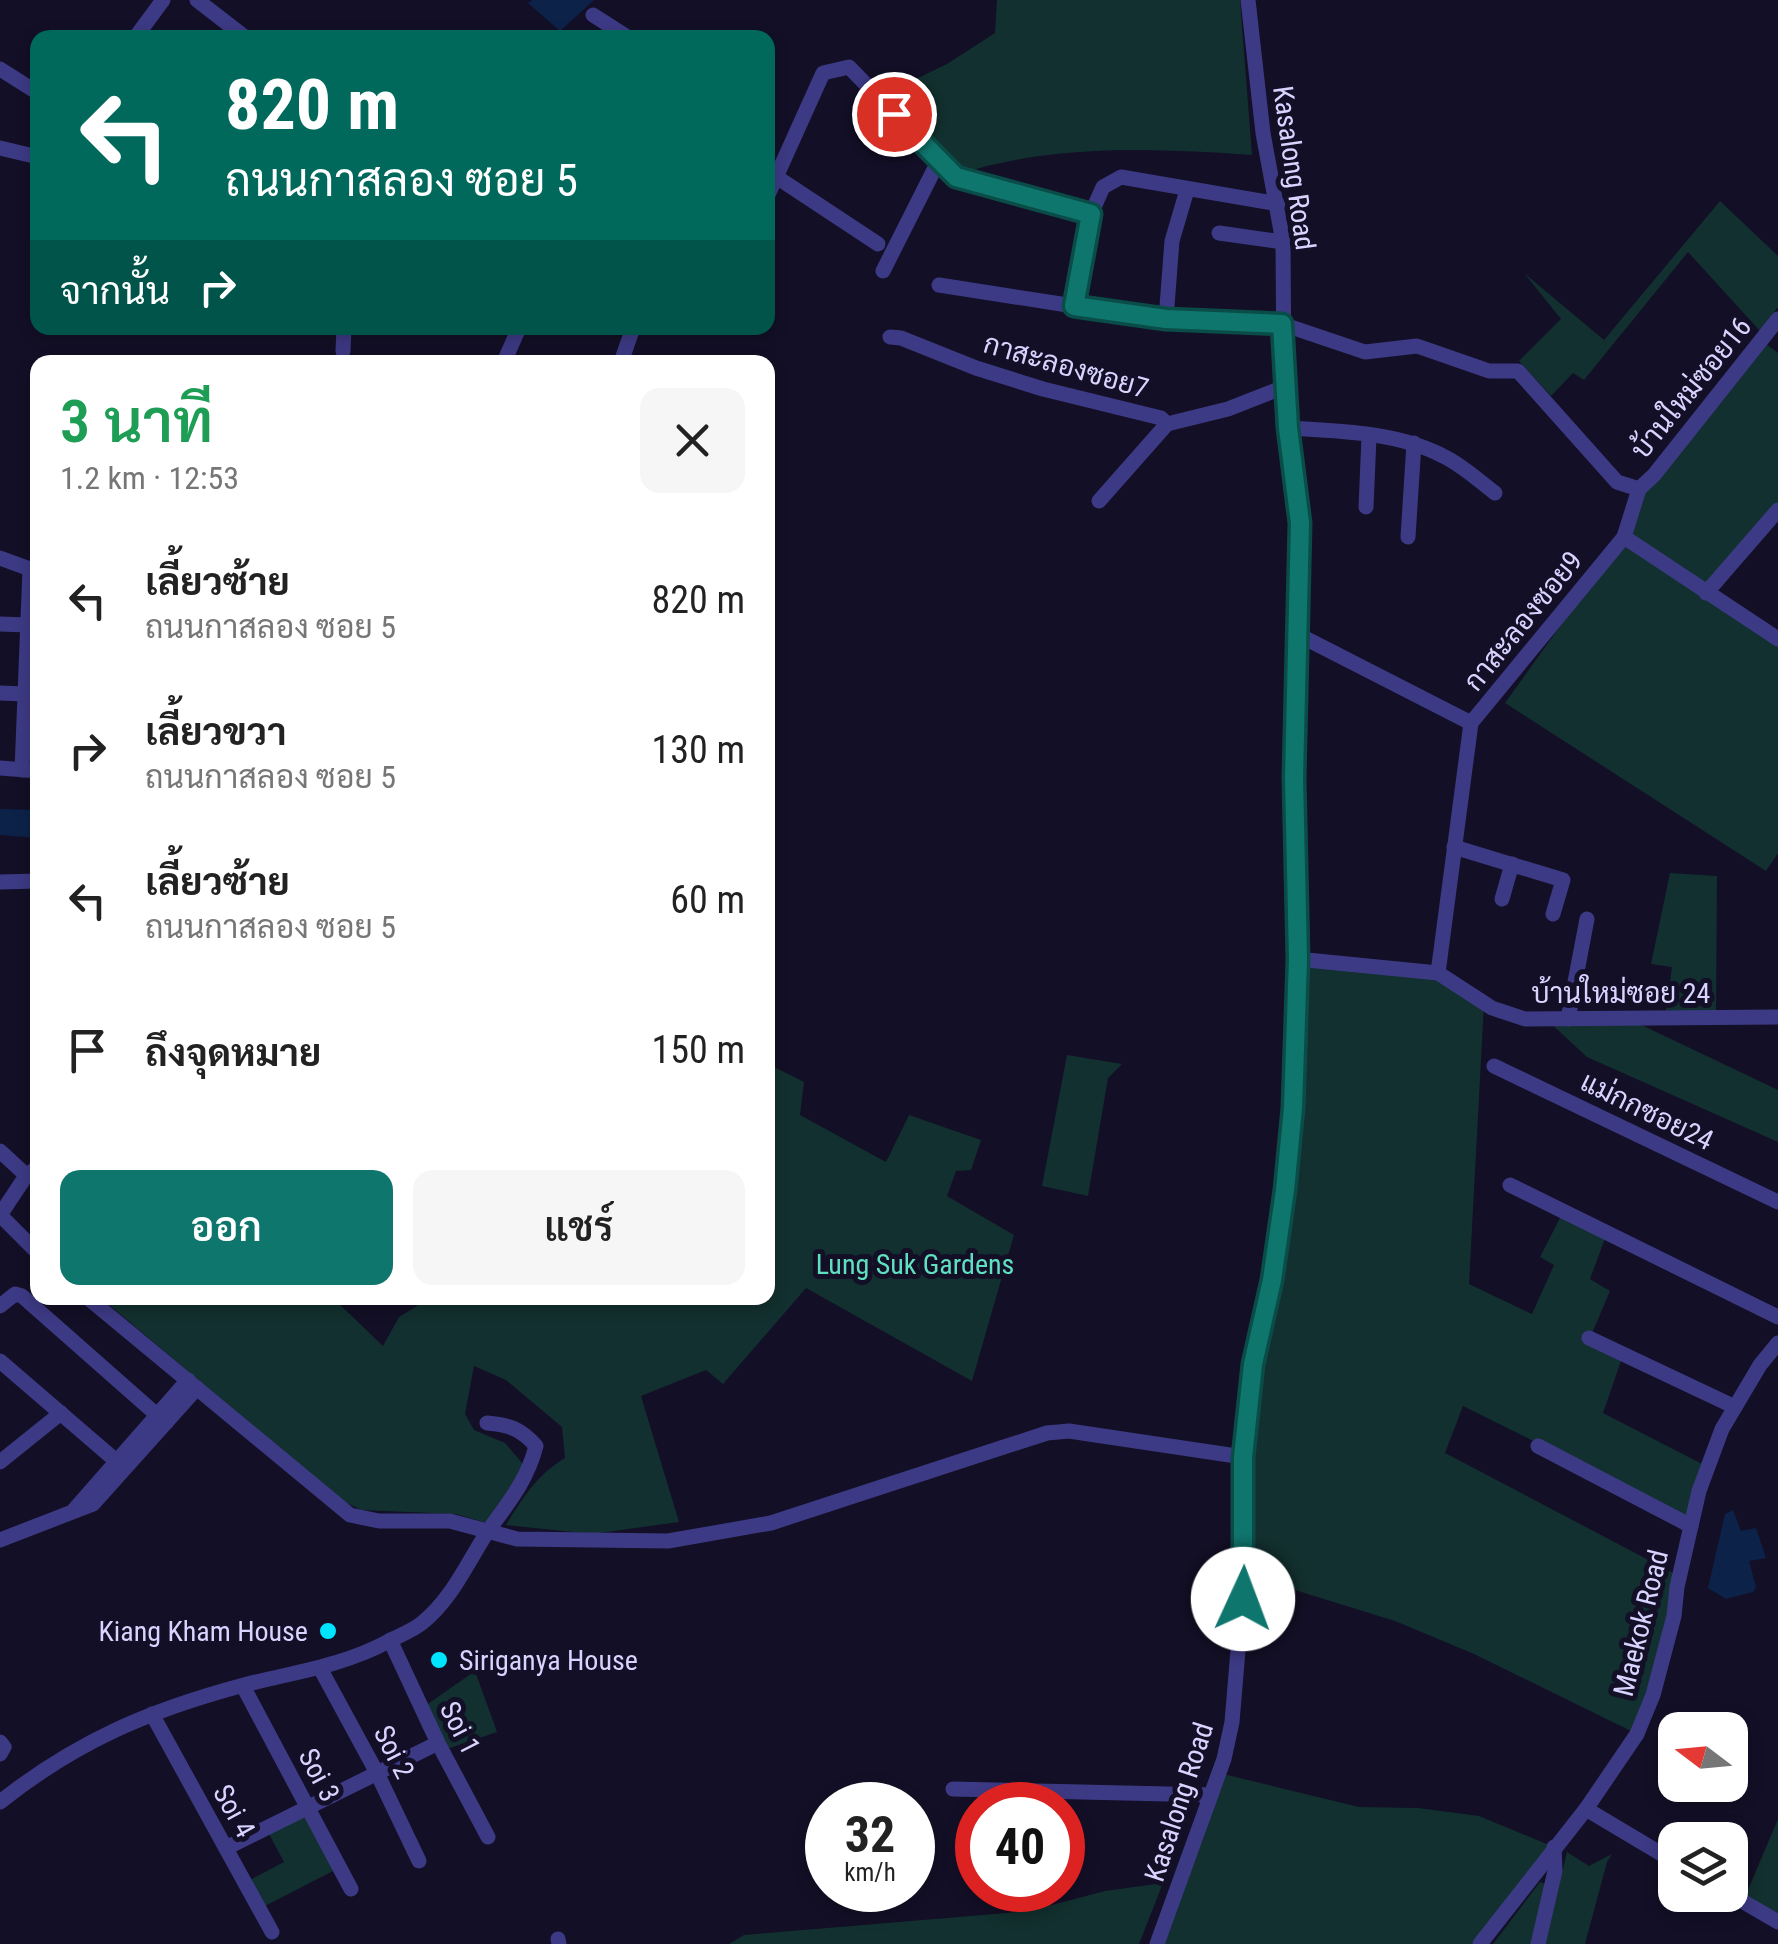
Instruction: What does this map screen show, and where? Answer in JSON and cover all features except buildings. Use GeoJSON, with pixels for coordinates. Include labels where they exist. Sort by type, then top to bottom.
{"type":"FeatureCollection","features":[{"type":"Feature","properties":{"kind":"street"},"geometry":{"type":"LineString","coordinates":[[141,30],[163,0]]}},
{"type":"Feature","properties":{"kind":"street"},"geometry":{"type":"LineString","coordinates":[[197,0],[236,30]]}},
{"type":"Feature","properties":{"kind":"street","name":"Kasalong Road"},"geometry":{"type":"LineString","coordinates":[[1157,1944],[1224,1759],[1238,1663],[1245,1567],[1243,1457],[1253,1364],[1272,1280],[1285,1190],[1293,1108],[1298,959],[1296,632],[1300,523],[1284,387],[1283,242],[1263,133],[1248,0]]}},
{"type":"Feature","properties":{"kind":"street"},"geometry":{"type":"LineString","coordinates":[[593,15],[616,30]]}},
{"type":"Feature","properties":{"kind":"street"},"geometry":{"type":"LineString","coordinates":[[775,174],[824,73],[849,68],[956,177],[1091,214]]}},
{"type":"Feature","properties":{"kind":"street"},"geometry":{"type":"LineString","coordinates":[[0,69],[30,88]]}},
{"type":"Feature","properties":{"kind":"street"},"geometry":{"type":"LineString","coordinates":[[0,148],[30,155]]}},
{"type":"Feature","properties":{"kind":"street"},"geometry":{"type":"LineString","coordinates":[[883,271],[939,160]]}},
{"type":"Feature","properties":{"kind":"street"},"geometry":{"type":"LineString","coordinates":[[775,177],[878,244]]}},
{"type":"Feature","properties":{"kind":"street"},"geometry":{"type":"LineString","coordinates":[[1074,306],[1091,214],[1104,187],[1121,177],[1278,204]]}},
{"type":"Feature","properties":{"kind":"street"},"geometry":{"type":"LineString","coordinates":[[1166,319],[1172,242],[1187,190]]}},
{"type":"Feature","properties":{"kind":"street"},"geometry":{"type":"LineString","coordinates":[[1220,234],[1283,242]]}},
{"type":"Feature","properties":{"kind":"street","name":"บ้านใหม่ซอย16"},"geometry":{"type":"LineString","coordinates":[[939,285],[1166,319],[1282,324],[1365,352],[1417,346],[1489,370],[1518,371],[1616,482],[1638,489],[1654,475],[1778,319]]}},
{"type":"Feature","properties":{"kind":"street"},"geometry":{"type":"LineString","coordinates":[[342,351],[343,335]]}},
{"type":"Feature","properties":{"kind":"street","name":"กาสะลองซอย7"},"geometry":{"type":"LineString","coordinates":[[890,337],[1042,390],[1162,418],[1167,424],[1228,408],[1284,387]]}},
{"type":"Feature","properties":{"kind":"street"},"geometry":{"type":"LineString","coordinates":[[1099,501],[1167,424]]}},
{"type":"Feature","properties":{"kind":"street"},"geometry":{"type":"LineString","coordinates":[[1288,428],[1414,443],[1444,456],[1495,493]]}},
{"type":"Feature","properties":{"kind":"street"},"geometry":{"type":"LineString","coordinates":[[1366,507],[1369,437]]}},
{"type":"Feature","properties":{"kind":"street"},"geometry":{"type":"LineString","coordinates":[[1408,537],[1414,443]]}},
{"type":"Feature","properties":{"kind":"street"},"geometry":{"type":"LineString","coordinates":[[1638,489],[1624,537],[1778,640]]}},
{"type":"Feature","properties":{"kind":"street"},"geometry":{"type":"LineString","coordinates":[[1706,593],[1778,510]]}},
{"type":"Feature","properties":{"kind":"street","name":"กาสะลองซอย9"},"geometry":{"type":"LineString","coordinates":[[1296,632],[1471,722],[1624,537]]}},
{"type":"Feature","properties":{"kind":"street"},"geometry":{"type":"LineString","coordinates":[[0,558],[30,569],[25,694],[30,770],[0,768]]}},
{"type":"Feature","properties":{"kind":"street"},"geometry":{"type":"LineString","coordinates":[[0,624],[28,624]]}},
{"type":"Feature","properties":{"kind":"street"},"geometry":{"type":"LineString","coordinates":[[0,693],[25,694]]}},
{"type":"Feature","properties":{"kind":"street"},"geometry":{"type":"LineString","coordinates":[[1438,973],[1471,722]]}},
{"type":"Feature","properties":{"kind":"street"},"geometry":{"type":"LineString","coordinates":[[1454,847],[1563,880],[1553,914]]}},
{"type":"Feature","properties":{"kind":"street"},"geometry":{"type":"LineString","coordinates":[[1502,900],[1512,864]]}},
{"type":"Feature","properties":{"kind":"street"},"geometry":{"type":"LineString","coordinates":[[0,882],[30,881]]}},
{"type":"Feature","properties":{"kind":"street"},"geometry":{"type":"LineString","coordinates":[[1568,1019],[1587,919]]}},
{"type":"Feature","properties":{"kind":"street","name":"บ้านใหม่ซอย 24"},"geometry":{"type":"LineString","coordinates":[[1298,959],[1438,973],[1492,1008],[1526,1020],[1778,1017]]}},
{"type":"Feature","properties":{"kind":"street","name":"แม่กกซอย24"},"geometry":{"type":"LineString","coordinates":[[1494,1066],[1778,1202]]}},
{"type":"Feature","properties":{"kind":"street"},"geometry":{"type":"LineString","coordinates":[[0,1151],[30,1170]]}},
{"type":"Feature","properties":{"kind":"street"},"geometry":{"type":"LineString","coordinates":[[30,1174],[0,1215],[30,1245]]}},
{"type":"Feature","properties":{"kind":"street"},"geometry":{"type":"LineString","coordinates":[[1510,1185],[1778,1317]]}},
{"type":"Feature","properties":{"kind":"street"},"geometry":{"type":"LineString","coordinates":[[0,1306],[15,1294],[30,1303]]}},
{"type":"Feature","properties":{"kind":"street"},"geometry":{"type":"LineString","coordinates":[[32,1305],[162,1419]]}},
{"type":"Feature","properties":{"kind":"street"},"geometry":{"type":"LineString","coordinates":[[97,1305],[350,1516],[379,1521],[450,1520],[516,1539],[668,1541],[772,1523],[1054,1433],[1243,1457]]}},
{"type":"Feature","properties":{"kind":"street"},"geometry":{"type":"LineString","coordinates":[[1589,1338],[1735,1407]]}},
{"type":"Feature","properties":{"kind":"street","name":"Maekok Road"},"geometry":{"type":"LineString","coordinates":[[1480,1944],[1586,1809],[1637,1734],[1653,1694],[1674,1616],[1698,1491],[1722,1429],[1760,1365],[1778,1343]]}},
{"type":"Feature","properties":{"kind":"street"},"geometry":{"type":"LineString","coordinates":[[0,1360],[121,1465]]}},
{"type":"Feature","properties":{"kind":"street"},"geometry":{"type":"LineString","coordinates":[[0,1383],[14,1372]]}},
{"type":"Feature","properties":{"kind":"street"},"geometry":{"type":"LineString","coordinates":[[0,1540],[74,1510],[121,1465],[193,1384]]}},
{"type":"Feature","properties":{"kind":"street"},"geometry":{"type":"LineString","coordinates":[[0,1462],[61,1413]]}},
{"type":"Feature","properties":{"kind":"street"},"geometry":{"type":"LineString","coordinates":[[0,1802],[95,1737],[152,1714],[369,1653],[419,1626],[440,1606],[511,1504],[530,1468],[536,1446],[523,1431],[510,1425],[487,1423]]}},
{"type":"Feature","properties":{"kind":"street"},"geometry":{"type":"LineString","coordinates":[[1538,1446],[1691,1526]]}},
{"type":"Feature","properties":{"kind":"street","name":"Soi 1"},"geometry":{"type":"LineString","coordinates":[[390,1640],[488,1837]]}},
{"type":"Feature","properties":{"kind":"street","name":"Soi 2"},"geometry":{"type":"LineString","coordinates":[[320,1668],[378,1773],[419,1861]]}},
{"type":"Feature","properties":{"kind":"street","name":"Soi 3"},"geometry":{"type":"LineString","coordinates":[[244,1686],[351,1888]]}},
{"type":"Feature","properties":{"kind":"street","name":"Soi 4"},"geometry":{"type":"LineString","coordinates":[[152,1714],[272,1932]]}},
{"type":"Feature","properties":{"kind":"street"},"geometry":{"type":"LineString","coordinates":[[0,1742],[4,1746],[0,1754]]}},
{"type":"Feature","properties":{"kind":"street"},"geometry":{"type":"LineString","coordinates":[[226,1848],[438,1743]]}},
{"type":"Feature","properties":{"kind":"street"},"geometry":{"type":"LineString","coordinates":[[954,1789],[1212,1795]]}},
{"type":"Feature","properties":{"kind":"street"},"geometry":{"type":"LineString","coordinates":[[1586,1809],[1658,1852]]}},
{"type":"Feature","properties":{"kind":"street"},"geometry":{"type":"LineString","coordinates":[[1538,1944],[1555,1871],[1554,1847]]}},
{"type":"Feature","properties":{"kind":"street"},"geometry":{"type":"LineString","coordinates":[[1748,1904],[1778,1922]]}},
{"type":"Feature","properties":{"kind":"green space"},"geometry":{"type":"Polygon","coordinates":[[[997,0],[1240,0],[1252,155],[1141,150],[1067,153],[994,164],[959,174],[885,94],[947,64],[995,33],[997,0]]]}},
{"type":"Feature","properties":{"kind":"green space"},"geometry":{"type":"Polygon","coordinates":[[[1720,201],[1778,256],[1778,307],[1760,331],[1688,252],[1584,380],[1573,373],[1551,396],[1519,361],[1561,319],[1524,273],[1604,340],[1720,201]]]}},
{"type":"Feature","properties":{"kind":"green space"},"geometry":{"type":"Polygon","coordinates":[[[1761,340],[1778,353],[1778,512],[1708,591],[1778,638],[1778,853],[1766,871],[1505,703],[1624,537],[1639,489],[1761,340]]]}},
{"type":"Feature","properties":{"kind":"green space"},"geometry":{"type":"Polygon","coordinates":[[[1670,873],[1717,876],[1716,1013],[1666,1010],[1672,967],[1651,964],[1670,873]]]}},
{"type":"Feature","properties":{"kind":"green space"},"geometry":{"type":"Polygon","coordinates":[[[1297,959],[1438,973],[1484,1004],[1469,1284],[1532,1314],[1554,1265],[1540,1257],[1561,1216],[1607,1233],[1590,1279],[1610,1291],[1590,1338],[1623,1355],[1603,1413],[1708,1467],[1692,1520],[1463,1406],[1445,1453],[1679,1576],[1637,1734],[1474,1654],[1395,1621],[1298,1591],[1245,1567],[1243,1457],[1270,1291],[1297,959]]]}},
{"type":"Feature","properties":{"kind":"green space"},"geometry":{"type":"Polygon","coordinates":[[[1546,1019],[1629,1019],[1778,1090],[1778,1142],[1587,1057],[1546,1019]]]}},
{"type":"Feature","properties":{"kind":"green space","name":"Lung Suk Gardens"},"geometry":{"type":"Polygon","coordinates":[[[1067,1055],[1122,1064],[1108,1078],[1088,1196],[1042,1186],[1067,1055]]]}},
{"type":"Feature","properties":{"kind":"green space"},"geometry":{"type":"Polygon","coordinates":[[[775,1068],[804,1082],[800,1115],[886,1162],[909,1115],[981,1140],[971,1170],[956,1171],[947,1196],[1014,1235],[972,1381],[806,1288],[723,1384],[706,1370],[641,1396],[679,1522],[592,1534],[506,1525],[531,1487],[565,1458],[562,1427],[506,1380],[474,1366],[465,1414],[474,1430],[505,1443],[523,1464],[512,1490],[487,1523],[456,1514],[361,1510],[341,1500],[109,1305],[340,1305],[383,1346],[399,1317],[419,1305],[775,1305],[775,1068]]]}},
{"type":"Feature","properties":{"kind":"green space"},"geometry":{"type":"Polygon","coordinates":[[[475,1671],[497,1732],[447,1749],[425,1706],[475,1671]]]}},
{"type":"Feature","properties":{"kind":"green space"},"geometry":{"type":"Polygon","coordinates":[[[1219,1773],[1359,1807],[1418,1808],[1479,1816],[1554,1847],[1480,1944],[1157,1944],[1219,1773]]]}},
{"type":"Feature","properties":{"kind":"green space"},"geometry":{"type":"Polygon","coordinates":[[[304,1815],[335,1870],[261,1908],[248,1881],[284,1862],[269,1834],[304,1815]]]}},
{"type":"Feature","properties":{"kind":"green space"},"geometry":{"type":"Polygon","coordinates":[[[1778,1819],[1778,1917],[1748,1899],[1748,1890],[1778,1819]]]}},
{"type":"Feature","properties":{"kind":"green space"},"geometry":{"type":"Polygon","coordinates":[[[1567,1852],[1589,1866],[1612,1854],[1585,1944],[1545,1944],[1567,1852]]]}},
{"type":"Feature","properties":{"kind":"green space"},"geometry":{"type":"Polygon","coordinates":[[[1540,1882],[1548,1885],[1534,1944],[1493,1944],[1540,1882]]]}},
{"type":"Feature","properties":{"kind":"green space"},"geometry":{"type":"Polygon","coordinates":[[[1163,1883],[1139,1944],[729,1944],[744,1935],[1017,1912],[1085,1912],[1085,1896],[1163,1883]]]}},
{"type":"Feature","properties":{"kind":"water"},"geometry":{"type":"Polygon","coordinates":[[[532,0],[594,0],[561,30],[528,3],[532,0]]]}},
{"type":"Feature","properties":{"kind":"water"},"geometry":{"type":"Polygon","coordinates":[[[0,809],[30,810],[30,837],[0,835],[0,809]]]}},
{"type":"Feature","properties":{"kind":"water"},"geometry":{"type":"Polygon","coordinates":[[[1733,1510],[1741,1531],[1756,1528],[1766,1558],[1749,1561],[1756,1587],[1753,1592],[1726,1599],[1708,1588],[1725,1514],[1733,1510]]]}},
{"type":"Feature","properties":{"kind":"place","name":"Kiang Kham House"},"geometry":{"type":"Point","coordinates":[328,1631]}},
{"type":"Feature","properties":{"kind":"place","name":"Siriganya House"},"geometry":{"type":"Point","coordinates":[439,1660]}},
{"type":"Feature","properties":{"kind":"route"},"geometry":{"type":"LineString","coordinates":[[894,114],[956,177],[1091,214],[1074,306],[1166,319],[1282,324],[1284,387],[1300,523],[1294,778],[1298,959],[1293,1108],[1285,1190],[1272,1280],[1253,1364],[1243,1457],[1243,1599]]}}]}
